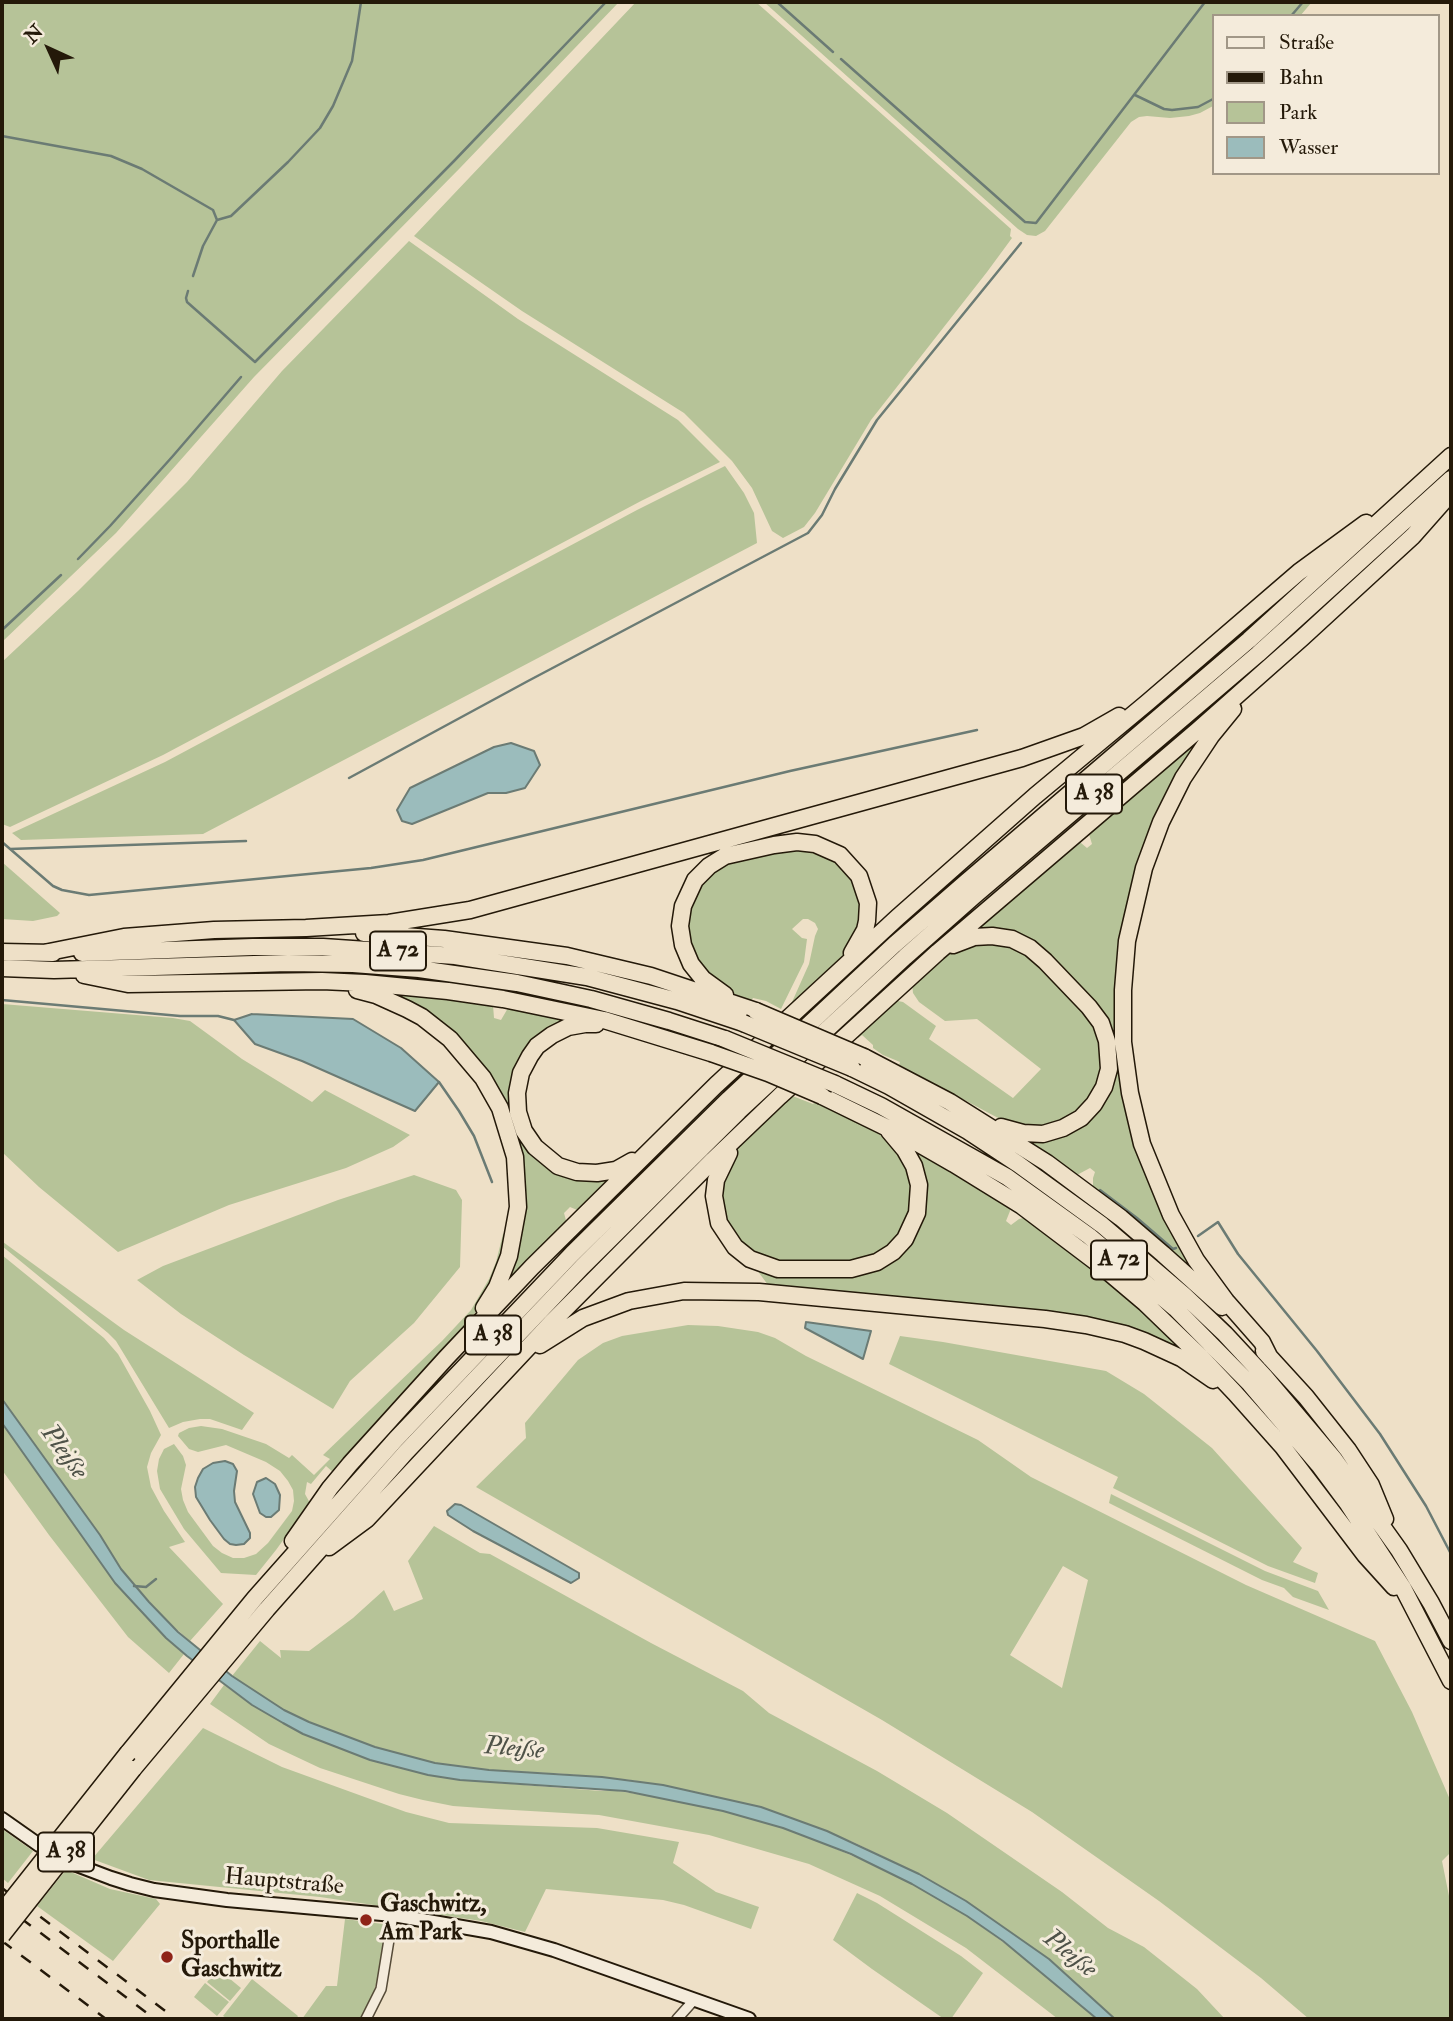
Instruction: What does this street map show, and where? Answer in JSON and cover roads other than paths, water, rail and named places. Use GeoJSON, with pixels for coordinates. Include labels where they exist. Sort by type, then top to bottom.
{"type":"FeatureCollection","features":[{"type":"Feature","properties":{"kind":"highway","name":"A 38"},"geometry":{"type":"LineString","coordinates":[[2,1935],[261,1603],[269,1582],[370,1467],[572,1254],[839,995],[954,892],[1219,667],[1451,456]]}},
{"type":"Feature","properties":{"kind":"highway","name":"A 38"},"geometry":{"type":"LineString","coordinates":[[2,1912],[261,1603],[307,1562],[499,1352],[739,1111],[964,905],[1258,654],[1451,480]]}},
{"type":"Feature","properties":{"kind":"highway"},"geometry":{"type":"LineString","coordinates":[[307,1562],[367,1519],[551,1323],[741,1133],[938,952],[1302,638],[1413,536],[1451,493]]}},
{"type":"Feature","properties":{"kind":"highway"},"geometry":{"type":"LineString","coordinates":[[269,1582],[296,1537],[350,1464],[532,1267],[656,1143],[827,981],[967,855],[1321,555],[1362,525],[1390,513]]}},
{"type":"Feature","properties":{"kind":"highway"},"geometry":{"type":"LineString","coordinates":[[1270,1358],[1262,1342],[1226,1301],[1196,1260],[1160,1192],[1142,1144],[1130,1093],[1123,1042],[1123,990],[1127,941],[1137,892],[1152,845],[1172,799],[1196,756],[1211,736],[1243,698],[1302,638]]}},
{"type":"Feature","properties":{"kind":"highway"},"geometry":{"type":"LineString","coordinates":[[2,952],[44,953],[124,937],[166,933],[397,922],[471,910],[1058,746],[1097,730],[1191,665]]}},
{"type":"Feature","properties":{"kind":"highway"},"geometry":{"type":"LineString","coordinates":[[737,1004],[696,972],[683,945],[680,926],[683,906],[695,880],[716,861],[739,852],[806,842],[833,850],[854,869],[866,894],[867,921],[857,947],[827,981]]}},
{"type":"Feature","properties":{"kind":"highway"},"geometry":{"type":"LineString","coordinates":[[306,928],[444,939],[567,956],[652,976],[756,1011],[858,1062],[923,1087],[1047,1163],[1121,1218],[1221,1307],[1327,1423],[1359,1466],[1371,1485],[1399,1550]]}},
{"type":"Feature","properties":{"kind":"highway"},"geometry":{"type":"LineString","coordinates":[[938,952],[965,939],[983,936],[1002,937],[1021,943],[1038,954],[1089,1007],[1101,1024],[1107,1041],[1109,1069],[1104,1087],[1088,1111],[1072,1124],[1053,1132],[1033,1134],[985,1123]]}},
{"type":"Feature","properties":{"kind":"highway","name":"A 72"},"geometry":{"type":"LineString","coordinates":[[44,953],[303,947],[425,953],[587,977],[677,1001],[858,1062],[889,1086],[968,1131],[1058,1192],[1160,1273],[1225,1334],[1335,1459],[1399,1550],[1451,1641]]}},
{"type":"Feature","properties":{"kind":"highway","name":"A 72"},"geometry":{"type":"LineString","coordinates":[[54,970],[277,963],[353,964],[419,969],[517,983],[669,1020],[835,1084],[881,1106],[1007,1177],[1048,1205],[1175,1308],[1250,1384],[1319,1465],[1373,1541],[1416,1611],[1451,1682]]}},
{"type":"Feature","properties":{"kind":"highway"},"geometry":{"type":"LineString","coordinates":[[2,968],[54,970],[128,984],[278,981],[365,983],[448,991],[566,1011],[624,1025],[711,1052],[822,1096],[954,1164],[1022,1206],[1066,1238],[1145,1303],[1201,1357],[1283,1447],[1365,1555],[1416,1611]]}},
{"type":"Feature","properties":{"kind":"highway"},"geometry":{"type":"LineString","coordinates":[[278,981],[359,990],[407,1009],[436,1028],[462,1051],[483,1078],[500,1108],[512,1141],[517,1173],[518,1207],[515,1231],[497,1287],[454,1350]]}},
{"type":"Feature","properties":{"kind":"highway"},"geometry":{"type":"LineString","coordinates":[[624,1025],[577,1025],[560,1030],[544,1040],[530,1056],[521,1073],[517,1093],[518,1112],[529,1140],[542,1154],[558,1166],[577,1172],[616,1170],[656,1143]]}},
{"type":"Feature","properties":{"kind":"highway"},"geometry":{"type":"LineString","coordinates":[[741,1133],[722,1163],[714,1188],[717,1214],[729,1240],[742,1254],[768,1267],[799,1270],[851,1269],[877,1262],[892,1252],[910,1231],[917,1213],[919,1185],[914,1166],[905,1150],[885,1127]]}},
{"type":"Feature","properties":{"kind":"highway"},"geometry":{"type":"LineString","coordinates":[[488,1389],[554,1335],[598,1312],[647,1296],[720,1290],[851,1300],[1086,1325],[1125,1334],[1163,1349],[1235,1393]]}},
{"type":"Feature","properties":{"kind":"main road","name":"Hauptstraße"},"geometry":{"type":"LineString","coordinates":[[2,1819],[39,1845],[74,1864],[111,1878],[154,1889],[226,1900],[393,1915],[478,1929],[554,1950],[749,2019]]}},
{"type":"Feature","properties":{"kind":"street"},"geometry":{"type":"LineString","coordinates":[[366,2019],[381,1989],[393,1915]]}},
{"type":"Feature","properties":{"kind":"street"},"geometry":{"type":"LineString","coordinates":[[677,2019],[694,2000]]}},
{"type":"Feature","properties":{"kind":"water"},"geometry":{"type":"Polygon","coordinates":[[[511,743],[534,751],[540,765],[525,788],[506,793],[488,793],[412,824],[402,821],[397,810],[410,788],[494,747],[511,743]]]}},
{"type":"Feature","properties":{"kind":"water"},"geometry":{"type":"Polygon","coordinates":[[[252,1014],[353,1019],[401,1048],[439,1082],[415,1111],[302,1061],[255,1044],[234,1020],[252,1014]]]}},
{"type":"Feature","properties":{"kind":"water"},"geometry":{"type":"Polygon","coordinates":[[[806,1322],[871,1331],[863,1359],[805,1328],[806,1322]]]}},
{"type":"Feature","properties":{"kind":"water"},"geometry":{"type":"Polygon","coordinates":[[[2,1399],[100,1535],[121,1569],[149,1602],[178,1632],[232,1676],[284,1710],[375,1747],[435,1763],[489,1770],[602,1777],[663,1785],[761,1807],[827,1831],[919,1874],[966,1901],[1049,1959],[1115,2019],[1097,2019],[1003,1941],[912,1884],[851,1854],[783,1828],[723,1811],[625,1791],[460,1780],[428,1775],[370,1760],[303,1734],[283,1723],[252,1705],[187,1656],[166,1638],[115,1583],[2,1423],[2,1399]]]}},
{"type":"Feature","properties":{"kind":"water"},"geometry":{"type":"Polygon","coordinates":[[[225,1461],[233,1464],[237,1471],[235,1502],[250,1533],[250,1538],[244,1544],[230,1544],[224,1539],[196,1497],[195,1487],[203,1469],[213,1463],[225,1461]]]}},
{"type":"Feature","properties":{"kind":"water"},"geometry":{"type":"Polygon","coordinates":[[[266,1478],[275,1484],[280,1495],[279,1510],[271,1517],[260,1513],[253,1494],[257,1482],[266,1478]]]}},
{"type":"Feature","properties":{"kind":"water"},"geometry":{"type":"Polygon","coordinates":[[[455,1504],[579,1573],[579,1578],[571,1583],[473,1531],[448,1515],[447,1511],[455,1504]]]}},
{"type":"Feature","properties":{"kind":"waterway"},"geometry":{"type":"LineString","coordinates":[[193,276],[203,246],[217,220],[231,216],[320,128],[333,106],[352,61],[361,2]]}},
{"type":"Feature","properties":{"kind":"waterway"},"geometry":{"type":"LineString","coordinates":[[188,291],[187,302],[255,362],[454,161],[606,2]]}},
{"type":"Feature","properties":{"kind":"waterway"},"geometry":{"type":"LineString","coordinates":[[777,2],[833,52]]}},
{"type":"Feature","properties":{"kind":"waterway"},"geometry":{"type":"LineString","coordinates":[[841,59],[1025,222],[1036,223],[1205,2]]}},
{"type":"Feature","properties":{"kind":"waterway"},"geometry":{"type":"LineString","coordinates":[[1293,14],[1303,2]]}},
{"type":"Feature","properties":{"kind":"waterway"},"geometry":{"type":"LineString","coordinates":[[1135,95],[1172,110],[1198,107],[1212,100]]}},
{"type":"Feature","properties":{"kind":"waterway"},"geometry":{"type":"LineString","coordinates":[[2,136],[111,156],[142,169],[213,210],[217,220]]}},
{"type":"Feature","properties":{"kind":"waterway"},"geometry":{"type":"LineString","coordinates":[[349,778],[808,533],[822,515],[877,420],[1021,243]]}},
{"type":"Feature","properties":{"kind":"waterway"},"geometry":{"type":"LineString","coordinates":[[78,559],[241,377]]}},
{"type":"Feature","properties":{"kind":"waterway"},"geometry":{"type":"LineString","coordinates":[[2,630],[61,575]]}},
{"type":"Feature","properties":{"kind":"waterway"},"geometry":{"type":"LineString","coordinates":[[2,842],[53,886],[89,895],[371,868],[423,860],[790,771],[977,730]]}},
{"type":"Feature","properties":{"kind":"waterway"},"geometry":{"type":"LineString","coordinates":[[10,849],[246,841]]}},
{"type":"Feature","properties":{"kind":"waterway"},"geometry":{"type":"LineString","coordinates":[[2,1000],[180,1016],[218,1016],[234,1020]]}},
{"type":"Feature","properties":{"kind":"waterway"},"geometry":{"type":"LineString","coordinates":[[439,1082],[474,1136],[492,1182]]}},
{"type":"Feature","properties":{"kind":"waterway"},"geometry":{"type":"LineString","coordinates":[[1100,1190],[1173,1249],[1176,1248]]}},
{"type":"Feature","properties":{"kind":"waterway"},"geometry":{"type":"LineString","coordinates":[[1198,1236],[1218,1222],[1238,1254],[1380,1434],[1426,1506],[1451,1554]]}},
{"type":"Feature","properties":{"kind":"waterway"},"geometry":{"type":"LineString","coordinates":[[134,1586],[146,1587],[156,1579]]}},
{"type":"Feature","properties":{"kind":"railway"},"geometry":{"type":"LineString","coordinates":[[2,1888],[176,2019]]}},
{"type":"Feature","properties":{"kind":"railway"},"geometry":{"type":"LineString","coordinates":[[2,1904],[155,2019]]}},
{"type":"Feature","properties":{"kind":"railway"},"geometry":{"type":"LineString","coordinates":[[2,1941],[106,2019]]}},
{"type":"Feature","properties":{"kind":"place","name":"Gaschwitz, Am Park"},"geometry":{"type":"Point","coordinates":[366,1920]}},
{"type":"Feature","properties":{"kind":"place","name":"Sporthalle Gaschwitz"},"geometry":{"type":"Point","coordinates":[167,1957]}},
{"type":"Feature","properties":{"kind":"water label","name":"Pleiße"},"geometry":{"type":"Point","coordinates":[63,1453]}},
{"type":"Feature","properties":{"kind":"water label","name":"Pleiße"},"geometry":{"type":"Point","coordinates":[514,1750]}},
{"type":"Feature","properties":{"kind":"water label","name":"Pleiße"},"geometry":{"type":"Point","coordinates":[1069,1955]}}]}
